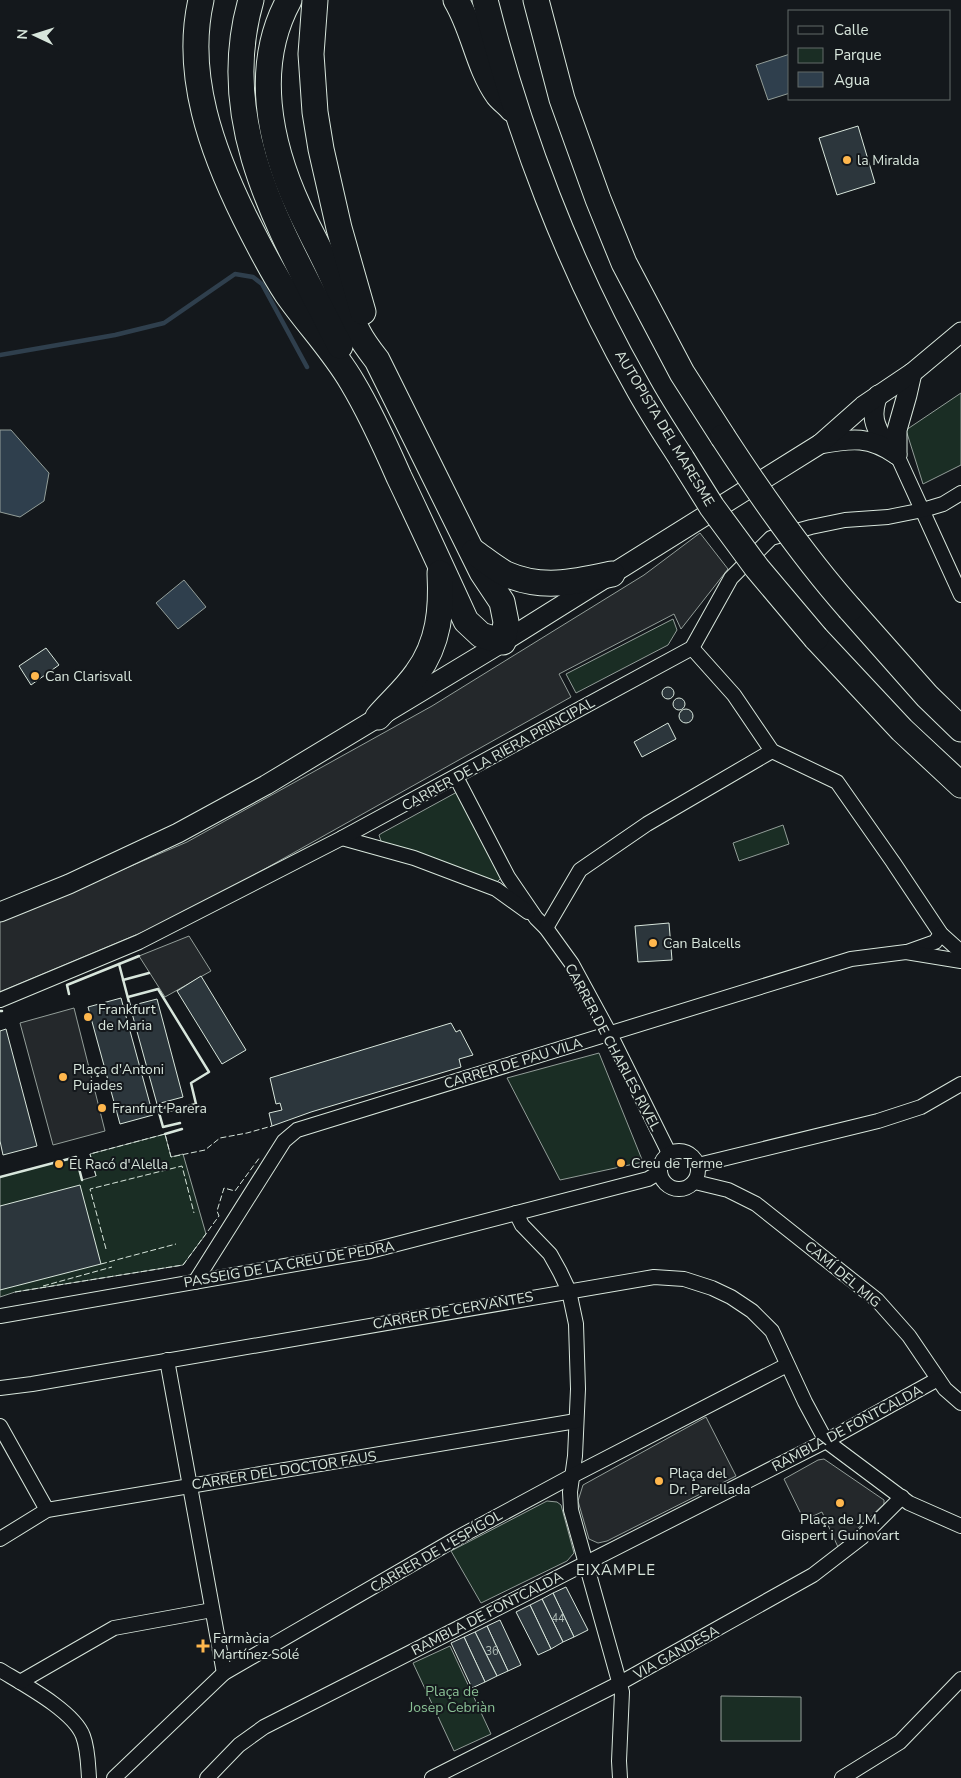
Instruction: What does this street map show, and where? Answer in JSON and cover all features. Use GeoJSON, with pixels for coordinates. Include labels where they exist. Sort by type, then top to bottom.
{"type":"FeatureCollection","features":[{"type":"Feature","properties":{"kind":"highway"},"geometry":{"type":"LineString","coordinates":[[201,0],[196,33],[198,80],[208,130],[226,180],[276,276],[299,311],[352,382],[382,438],[466,621],[481,636],[503,642],[506,622],[502,602],[482,572],[377,360],[346,257],[321,149],[312,79],[311,54],[315,0]]}},
{"type":"Feature","properties":{"kind":"highway"},"geometry":{"type":"LineString","coordinates":[[251,0],[243,38],[241,61],[241,88],[250,149],[265,194],[284,235],[345,354],[352,382]]}},
{"type":"Feature","properties":{"kind":"highway"},"geometry":{"type":"LineString","coordinates":[[289,0],[278,23],[269,66],[270,119],[276,146],[298,208],[325,261],[358,334],[377,360]]}},
{"type":"Feature","properties":{"kind":"highway"},"geometry":{"type":"LineString","coordinates":[[456,0],[488,78],[499,96],[520,116]]}},
{"type":"Feature","properties":{"kind":"highway","name":"AUTOPISTA DEL MARESME"},"geometry":{"type":"LineString","coordinates":[[485,0],[534,158],[571,253],[636,384],[712,507],[757,568],[816,638],[902,730],[961,785]]}},
{"type":"Feature","properties":{"kind":"highway"},"geometry":{"type":"LineString","coordinates":[[536,0],[562,99],[598,199],[624,263],[682,373],[784,526],[835,592],[927,696],[961,729]]}},
{"type":"Feature","properties":{"kind":"highway"},"geometry":{"type":"LineString","coordinates":[[543,0],[562,99]]}},
{"type":"Feature","properties":{"kind":"highway"},"geometry":{"type":"LineString","coordinates":[[471,549],[504,573],[525,581],[546,584],[578,581],[612,574]]}},
{"type":"Feature","properties":{"kind":"highway"},"geometry":{"type":"LineString","coordinates":[[378,716],[417,673],[429,654],[438,630],[441,595],[440,563]]}},
{"type":"Feature","properties":{"kind":"street"},"geometry":{"type":"LineString","coordinates":[[0,912],[69,884],[178,833],[266,785],[503,642],[820,444],[912,373],[961,332]]}},
{"type":"Feature","properties":{"kind":"street"},"geometry":{"type":"LineString","coordinates":[[892,452],[908,395],[912,373]]}},
{"type":"Feature","properties":{"kind":"street"},"geometry":{"type":"LineString","coordinates":[[871,403],[889,414],[897,430]]}},
{"type":"Feature","properties":{"kind":"street"},"geometry":{"type":"LineString","coordinates":[[871,403],[874,422],[923,510],[961,595]]}},
{"type":"Feature","properties":{"kind":"street"},"geometry":{"type":"LineString","coordinates":[[820,444],[840,440],[866,440],[892,452]]}},
{"type":"Feature","properties":{"kind":"street"},"geometry":{"type":"LineString","coordinates":[[961,493],[943,504],[923,510],[888,517],[845,520],[771,538],[731,578],[692,648],[734,696],[772,751],[837,782],[941,934],[961,952]]}},
{"type":"Feature","properties":{"kind":"street","name":"CARRER DE LA RIERA PRINCIPAL"},"geometry":{"type":"LineString","coordinates":[[0,1000],[139,942],[342,838],[692,648]]}},
{"type":"Feature","properties":{"kind":"street"},"geometry":{"type":"LineString","coordinates":[[541,924],[580,870],[647,824],[772,751]]}},
{"type":"Feature","properties":{"kind":"street","name":"CARRER DE CHARLES RIVEL"},"geometry":{"type":"LineString","coordinates":[[456,777],[508,877],[572,964],[610,1034],[669,1154]]}},
{"type":"Feature","properties":{"kind":"street","name":"CARRER DE CHARLES RIVEL"},"geometry":{"type":"LineString","coordinates":[[342,838],[414,858],[496,889],[541,924]]}},
{"type":"Feature","properties":{"kind":"street"},"geometry":{"type":"LineString","coordinates":[[496,889],[508,877]]}},
{"type":"Feature","properties":{"kind":"street","name":"CARRER DE PAU VILA"},"geometry":{"type":"LineString","coordinates":[[195,1282],[284,1141],[297,1130],[851,958],[906,952],[935,942],[941,934]]}},
{"type":"Feature","properties":{"kind":"street","name":"CARRER DE PAU VILA"},"geometry":{"type":"LineString","coordinates":[[906,952],[961,961]]}},
{"type":"Feature","properties":{"kind":"street"},"geometry":{"type":"LineString","coordinates":[[698,1165],[878,1121],[921,1107],[961,1084]]}},
{"type":"Feature","properties":{"kind":"street"},"geometry":{"type":"LineString","coordinates":[[681,1150],[693,1156],[698,1165],[699,1172],[695,1182],[684,1189],[674,1189],[668,1186],[662,1179],[660,1172],[661,1164],[669,1154],[681,1150]]}},
{"type":"Feature","properties":{"kind":"street","name":"PASSEIG DE LA CREU DE PEDRA"},"geometry":{"type":"LineString","coordinates":[[0,1316],[370,1252],[648,1179],[660,1172]]}},
{"type":"Feature","properties":{"kind":"street","name":"CAMÍ DEL MIG"},"geometry":{"type":"LineString","coordinates":[[695,1182],[728,1190],[756,1204],[877,1300],[909,1336],[938,1379],[954,1398],[961,1403]]}},
{"type":"Feature","properties":{"kind":"street"},"geometry":{"type":"LineString","coordinates":[[516,1213],[522,1225],[550,1254],[569,1290],[576,1324],[578,1358],[575,1456],[570,1492],[571,1510],[620,1684],[622,1701],[620,1778]]}},
{"type":"Feature","properties":{"kind":"street","name":"CARRER DE CERVANTES"},"geometry":{"type":"LineString","coordinates":[[0,1388],[654,1277],[684,1279],[712,1288],[731,1297],[752,1312],[772,1331],[787,1365],[826,1440]]}},
{"type":"Feature","properties":{"kind":"street"},"geometry":{"type":"LineString","coordinates":[[167,1360],[224,1673]]}},
{"type":"Feature","properties":{"kind":"street","name":"CARRER DE L'ESPÍGOL"},"geometry":{"type":"LineString","coordinates":[[114,1778],[224,1673],[459,1537],[572,1476],[787,1365]]}},
{"type":"Feature","properties":{"kind":"street","name":"RAMBLA DE FONTCALDA"},"geometry":{"type":"LineString","coordinates":[[207,1778],[239,1745],[264,1727],[826,1440],[938,1379]]}},
{"type":"Feature","properties":{"kind":"street","name":"CARRER DEL DOCTOR FAUS"},"geometry":{"type":"LineString","coordinates":[[0,1539],[47,1510],[576,1421]]}},
{"type":"Feature","properties":{"kind":"street"},"geometry":{"type":"LineString","coordinates":[[0,1426],[47,1510]]}},
{"type":"Feature","properties":{"kind":"street"},"geometry":{"type":"LineString","coordinates":[[826,1440],[910,1503],[961,1526]]}},
{"type":"Feature","properties":{"kind":"street","name":"VIA GANDESA"},"geometry":{"type":"LineString","coordinates":[[432,1778],[620,1684],[813,1575],[862,1538],[902,1497]]}},
{"type":"Feature","properties":{"kind":"street"},"geometry":{"type":"LineString","coordinates":[[20,1682],[114,1628],[212,1610]]}},
{"type":"Feature","properties":{"kind":"street"},"geometry":{"type":"LineString","coordinates":[[0,1670],[63,1711],[78,1726],[86,1743],[89,1778]]}},
{"type":"Feature","properties":{"kind":"street"},"geometry":{"type":"LineString","coordinates":[[842,1778],[900,1742],[961,1679]]}},
{"type":"Feature","properties":{"kind":"green space"},"geometry":{"type":"Polygon","coordinates":[[[961,393],[961,465],[923,484],[906,430],[961,393]]]}},
{"type":"Feature","properties":{"kind":"green space"},"geometry":{"type":"Polygon","coordinates":[[[673,619],[677,630],[668,645],[576,693],[566,674],[673,619]]]}},
{"type":"Feature","properties":{"kind":"green space"},"geometry":{"type":"Polygon","coordinates":[[[457,792],[501,878],[496,883],[434,858],[389,846],[381,841],[379,835],[382,833],[457,792]]]}},
{"type":"Feature","properties":{"kind":"green space"},"geometry":{"type":"Polygon","coordinates":[[[783,825],[789,844],[739,861],[733,843],[783,825]]]}},
{"type":"Feature","properties":{"kind":"green space"},"geometry":{"type":"Polygon","coordinates":[[[599,1053],[643,1162],[560,1180],[507,1078],[599,1053]]]}},
{"type":"Feature","properties":{"kind":"green space"},"geometry":{"type":"Polygon","coordinates":[[[165,1134],[171,1157],[183,1154],[206,1234],[183,1265],[15,1292],[0,1297],[0,1177],[76,1157],[82,1180],[96,1176],[90,1154],[165,1134]]]}},
{"type":"Feature","properties":{"kind":"green space"},"geometry":{"type":"Polygon","coordinates":[[[547,1501],[557,1502],[561,1505],[574,1553],[567,1561],[481,1603],[451,1551],[547,1501]]]}},
{"type":"Feature","properties":{"kind":"green space","name":"Plaça de Josep Cebriàn"},"geometry":{"type":"Polygon","coordinates":[[[450,1646],[491,1734],[454,1751],[413,1663],[450,1646]]]}},
{"type":"Feature","properties":{"kind":"green space"},"geometry":{"type":"Polygon","coordinates":[[[721,1696],[801,1697],[801,1741],[721,1741],[721,1696]]]}},
{"type":"Feature","properties":{"kind":"shaded area"},"geometry":{"type":"Polygon","coordinates":[[[700,533],[728,569],[681,629],[674,614],[559,674],[571,697],[181,916],[0,992],[0,922],[187,842],[432,706],[644,575],[700,533]]]}},
{"type":"Feature","properties":{"kind":"shaded area"},"geometry":{"type":"Polygon","coordinates":[[[189,936],[211,971],[165,997],[139,956],[189,936]]]}},
{"type":"Feature","properties":{"kind":"shaded area","name":"Plaça d'Antoni Pujades"},"geometry":{"type":"Polygon","coordinates":[[[74,1008],[105,1131],[53,1145],[20,1023],[74,1008]]]}},
{"type":"Feature","properties":{"kind":"shaded area","name":"Plaça del Dr. Parellada"},"geometry":{"type":"Polygon","coordinates":[[[706,1417],[736,1476],[607,1541],[598,1543],[589,1539],[578,1501],[583,1485],[706,1417]]]}},
{"type":"Feature","properties":{"kind":"shaded area","name":"Plaça de J.M. Gispert i Guinovart"},"geometry":{"type":"Polygon","coordinates":[[[824,1459],[884,1500],[884,1504],[838,1547],[822,1512],[804,1520],[784,1479],[818,1460],[824,1459]]]}},
{"type":"Feature","properties":{"kind":"water"},"geometry":{"type":"Polygon","coordinates":[[[788,55],[788,94],[768,100],[756,65],[788,55]]]}},
{"type":"Feature","properties":{"kind":"water"},"geometry":{"type":"Polygon","coordinates":[[[0,430],[11,430],[49,473],[44,501],[20,517],[0,512],[0,430]]]}},
{"type":"Feature","properties":{"kind":"water"},"geometry":{"type":"Polygon","coordinates":[[[184,580],[206,607],[178,629],[156,603],[184,580]]]}},
{"type":"Feature","properties":{"kind":"building","name":"la Miralda"},"geometry":{"type":"Polygon","coordinates":[[[858,126],[875,183],[837,195],[819,138],[858,126]]]}},
{"type":"Feature","properties":{"kind":"building","name":"Can Clarisvall"},"geometry":{"type":"Polygon","coordinates":[[[46,648],[59,665],[31,685],[19,666],[46,648]]]}},
{"type":"Feature","properties":{"kind":"building"},"geometry":{"type":"Polygon","coordinates":[[[670,687],[673,688],[673,698],[666,699],[663,698],[662,691],[663,688],[670,687]]]}},
{"type":"Feature","properties":{"kind":"building"},"geometry":{"type":"Polygon","coordinates":[[[681,698],[684,699],[684,709],[677,710],[674,709],[673,702],[674,699],[681,698]]]}},
{"type":"Feature","properties":{"kind":"building"},"geometry":{"type":"Polygon","coordinates":[[[686,709],[691,711],[693,716],[691,721],[686,723],[681,721],[679,716],[681,711],[686,709]]]}},
{"type":"Feature","properties":{"kind":"building"},"geometry":{"type":"Polygon","coordinates":[[[668,723],[676,739],[642,757],[634,742],[668,723]]]}},
{"type":"Feature","properties":{"kind":"building","name":"Can Balcells"},"geometry":{"type":"Polygon","coordinates":[[[669,923],[672,960],[638,962],[635,926],[669,923]]]}},
{"type":"Feature","properties":{"kind":"building"},"geometry":{"type":"Polygon","coordinates":[[[201,976],[246,1050],[222,1064],[177,991],[201,976]]]}},
{"type":"Feature","properties":{"kind":"building"},"geometry":{"type":"Polygon","coordinates":[[[121,998],[153,1115],[120,1124],[88,1007],[121,998]]]}},
{"type":"Feature","properties":{"kind":"building"},"geometry":{"type":"Polygon","coordinates":[[[157,999],[183,1097],[157,1104],[130,1006],[157,999]]]}},
{"type":"Feature","properties":{"kind":"building"},"geometry":{"type":"Polygon","coordinates":[[[451,1023],[456,1032],[460,1030],[473,1055],[459,1059],[461,1067],[311,1112],[272,1126],[269,1113],[282,1110],[280,1103],[276,1104],[270,1078],[451,1023]]]}},
{"type":"Feature","properties":{"kind":"building"},"geometry":{"type":"Polygon","coordinates":[[[6,1029],[37,1146],[3,1155],[0,1141],[0,1031],[6,1029]]]}},
{"type":"Feature","properties":{"kind":"building"},"geometry":{"type":"Polygon","coordinates":[[[80,1185],[101,1264],[0,1290],[0,1206],[80,1185]]]}},
{"type":"Feature","properties":{"kind":"building"},"geometry":{"type":"Polygon","coordinates":[[[566,1587],[588,1630],[574,1637],[553,1593],[566,1587]]]}},
{"type":"Feature","properties":{"kind":"building"},"geometry":{"type":"Polygon","coordinates":[[[553,1593],[574,1637],[563,1642],[542,1599],[553,1593]]]}},
{"type":"Feature","properties":{"kind":"building"},"geometry":{"type":"Polygon","coordinates":[[[542,1599],[563,1642],[551,1649],[530,1605],[542,1599]]]}},
{"type":"Feature","properties":{"kind":"building"},"geometry":{"type":"Polygon","coordinates":[[[530,1605],[551,1649],[538,1655],[516,1612],[530,1605]]]}},
{"type":"Feature","properties":{"kind":"building"},"geometry":{"type":"Polygon","coordinates":[[[500,1620],[521,1665],[508,1671],[487,1626],[500,1620]]]}},
{"type":"Feature","properties":{"kind":"building"},"geometry":{"type":"Polygon","coordinates":[[[487,1626],[508,1671],[497,1676],[475,1632],[487,1626]]]}},
{"type":"Feature","properties":{"kind":"building"},"geometry":{"type":"Polygon","coordinates":[[[475,1632],[497,1676],[485,1682],[464,1637],[475,1632]]]}},
{"type":"Feature","properties":{"kind":"building"},"geometry":{"type":"Polygon","coordinates":[[[464,1637],[485,1682],[472,1688],[451,1643],[464,1637]]]}},
{"type":"Feature","properties":{"kind":"waterway"},"geometry":{"type":"LineString","coordinates":[[0,355],[115,335],[164,323],[235,274],[253,277],[262,284],[307,367]]}},
{"type":"Feature","properties":{"kind":"fence"},"geometry":{"type":"LineString","coordinates":[[96,1176],[90,1154],[165,1134],[171,1157],[205,1150],[220,1138],[272,1126]]}},
{"type":"Feature","properties":{"kind":"fence"},"geometry":{"type":"LineString","coordinates":[[15,1292],[183,1265],[219,1216],[217,1211],[224,1188],[235,1191],[260,1157]]}},
{"type":"Feature","properties":{"kind":"fence"},"geometry":{"type":"LineString","coordinates":[[106,1249],[90,1189],[182,1166],[194,1213]]}},
{"type":"Feature","properties":{"kind":"fence"},"geometry":{"type":"LineString","coordinates":[[101,1264],[176,1244]]}},
{"type":"Feature","properties":{"kind":"fence"},"geometry":{"type":"LineString","coordinates":[[43,1286],[112,1267]]}},
{"type":"Feature","properties":{"kind":"wall"},"geometry":{"type":"LineString","coordinates":[[69,994],[67,985],[139,956]]}},
{"type":"Feature","properties":{"kind":"wall"},"geometry":{"type":"LineString","coordinates":[[119,964],[130,1006],[124,1007]]}},
{"type":"Feature","properties":{"kind":"wall"},"geometry":{"type":"LineString","coordinates":[[123,980],[149,973]]}},
{"type":"Feature","properties":{"kind":"wall"},"geometry":{"type":"LineString","coordinates":[[128,997],[158,989],[209,1072],[191,1083],[196,1104],[168,1111],[166,1107],[158,1109],[163,1127],[180,1123]]}},
{"type":"Feature","properties":{"kind":"wall"},"geometry":{"type":"LineString","coordinates":[[165,1134],[182,1129]]}},
{"type":"Feature","properties":{"kind":"wall"},"geometry":{"type":"LineString","coordinates":[[0,1177],[76,1157],[82,1180]]}},
{"type":"Feature","properties":{"kind":"place","name":"la Miralda"},"geometry":{"type":"Point","coordinates":[847,160]}},
{"type":"Feature","properties":{"kind":"place","name":"Can Clarisvall"},"geometry":{"type":"Point","coordinates":[35,676]}},
{"type":"Feature","properties":{"kind":"place","name":"Can Balcells"},"geometry":{"type":"Point","coordinates":[653,943]}},
{"type":"Feature","properties":{"kind":"place","name":"Frankfurt de Maria"},"geometry":{"type":"Point","coordinates":[88,1017]}},
{"type":"Feature","properties":{"kind":"place","name":"Plaça d'Antoni Pujades"},"geometry":{"type":"Point","coordinates":[63,1077]}},
{"type":"Feature","properties":{"kind":"place","name":"Franfurt Parera"},"geometry":{"type":"Point","coordinates":[102,1108]}},
{"type":"Feature","properties":{"kind":"place","name":"Creu de Terme"},"geometry":{"type":"Point","coordinates":[621,1163]}},
{"type":"Feature","properties":{"kind":"place","name":"El Racó d'Alella"},"geometry":{"type":"Point","coordinates":[59,1164]}},
{"type":"Feature","properties":{"kind":"place","name":"Plaça del Dr. Parellada"},"geometry":{"type":"Point","coordinates":[659,1481]}},
{"type":"Feature","properties":{"kind":"place","name":"Plaça de J.M. Gispert i Guinovart"},"geometry":{"type":"Point","coordinates":[840,1503]}},
{"type":"Feature","properties":{"kind":"place","name":"Farmàcia Martínez Solé"},"geometry":{"type":"Point","coordinates":[203,1646]}},
{"type":"Feature","properties":{"kind":"district","name":"EIXAMPLE"},"geometry":{"type":"Point","coordinates":[616,1570]}}]}
